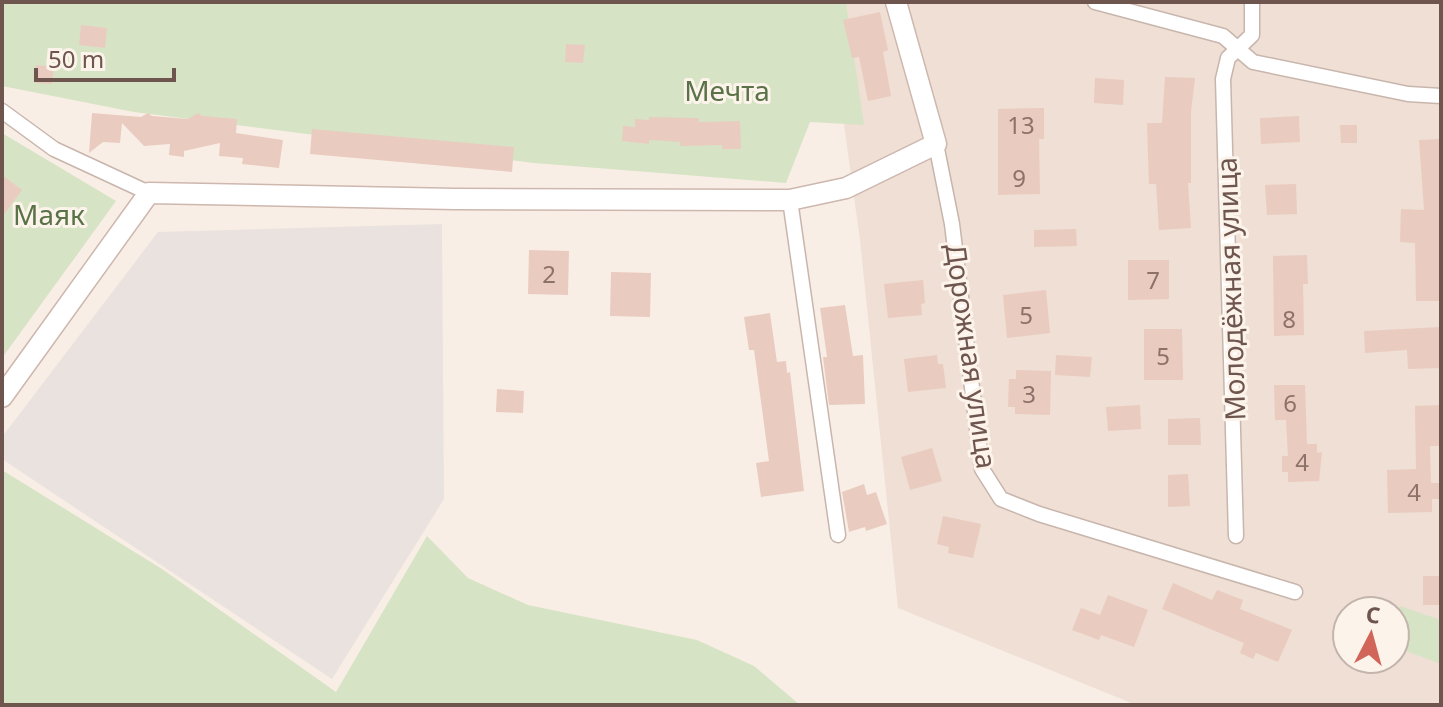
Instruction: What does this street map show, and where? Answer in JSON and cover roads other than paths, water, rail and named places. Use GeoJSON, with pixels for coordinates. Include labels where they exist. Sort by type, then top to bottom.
{"type":"FeatureCollection","features":[{"type":"Feature","properties":{"kind":"street"},"geometry":{"type":"LineString","coordinates":[[2,111],[54,149],[149,193],[455,199],[790,200],[846,188],[936,144],[896,2]]}},
{"type":"Feature","properties":{"kind":"street"},"geometry":{"type":"LineString","coordinates":[[1095,2],[1223,36],[1253,62],[1408,94],[1441,96]]}},
{"type":"Feature","properties":{"kind":"street","name":"Молодёжная улица"},"geometry":{"type":"LineString","coordinates":[[1236,536],[1223,79],[1228,58],[1252,35],[1252,2]]}},
{"type":"Feature","properties":{"kind":"street","name":"Дорожная улица"},"geometry":{"type":"LineString","coordinates":[[936,144],[952,224],[982,469],[1001,499],[1039,514],[1295,592]]}},
{"type":"Feature","properties":{"kind":"street"},"geometry":{"type":"LineString","coordinates":[[2,397],[149,193]]}},
{"type":"Feature","properties":{"kind":"street"},"geometry":{"type":"LineString","coordinates":[[790,200],[838,535]]}},
{"type":"Feature","properties":{"kind":"park label","name":"Мечта"},"geometry":{"type":"Point","coordinates":[727,90]}},
{"type":"Feature","properties":{"kind":"park label","name":"Маяк"},"geometry":{"type":"Point","coordinates":[49,214]}}]}
